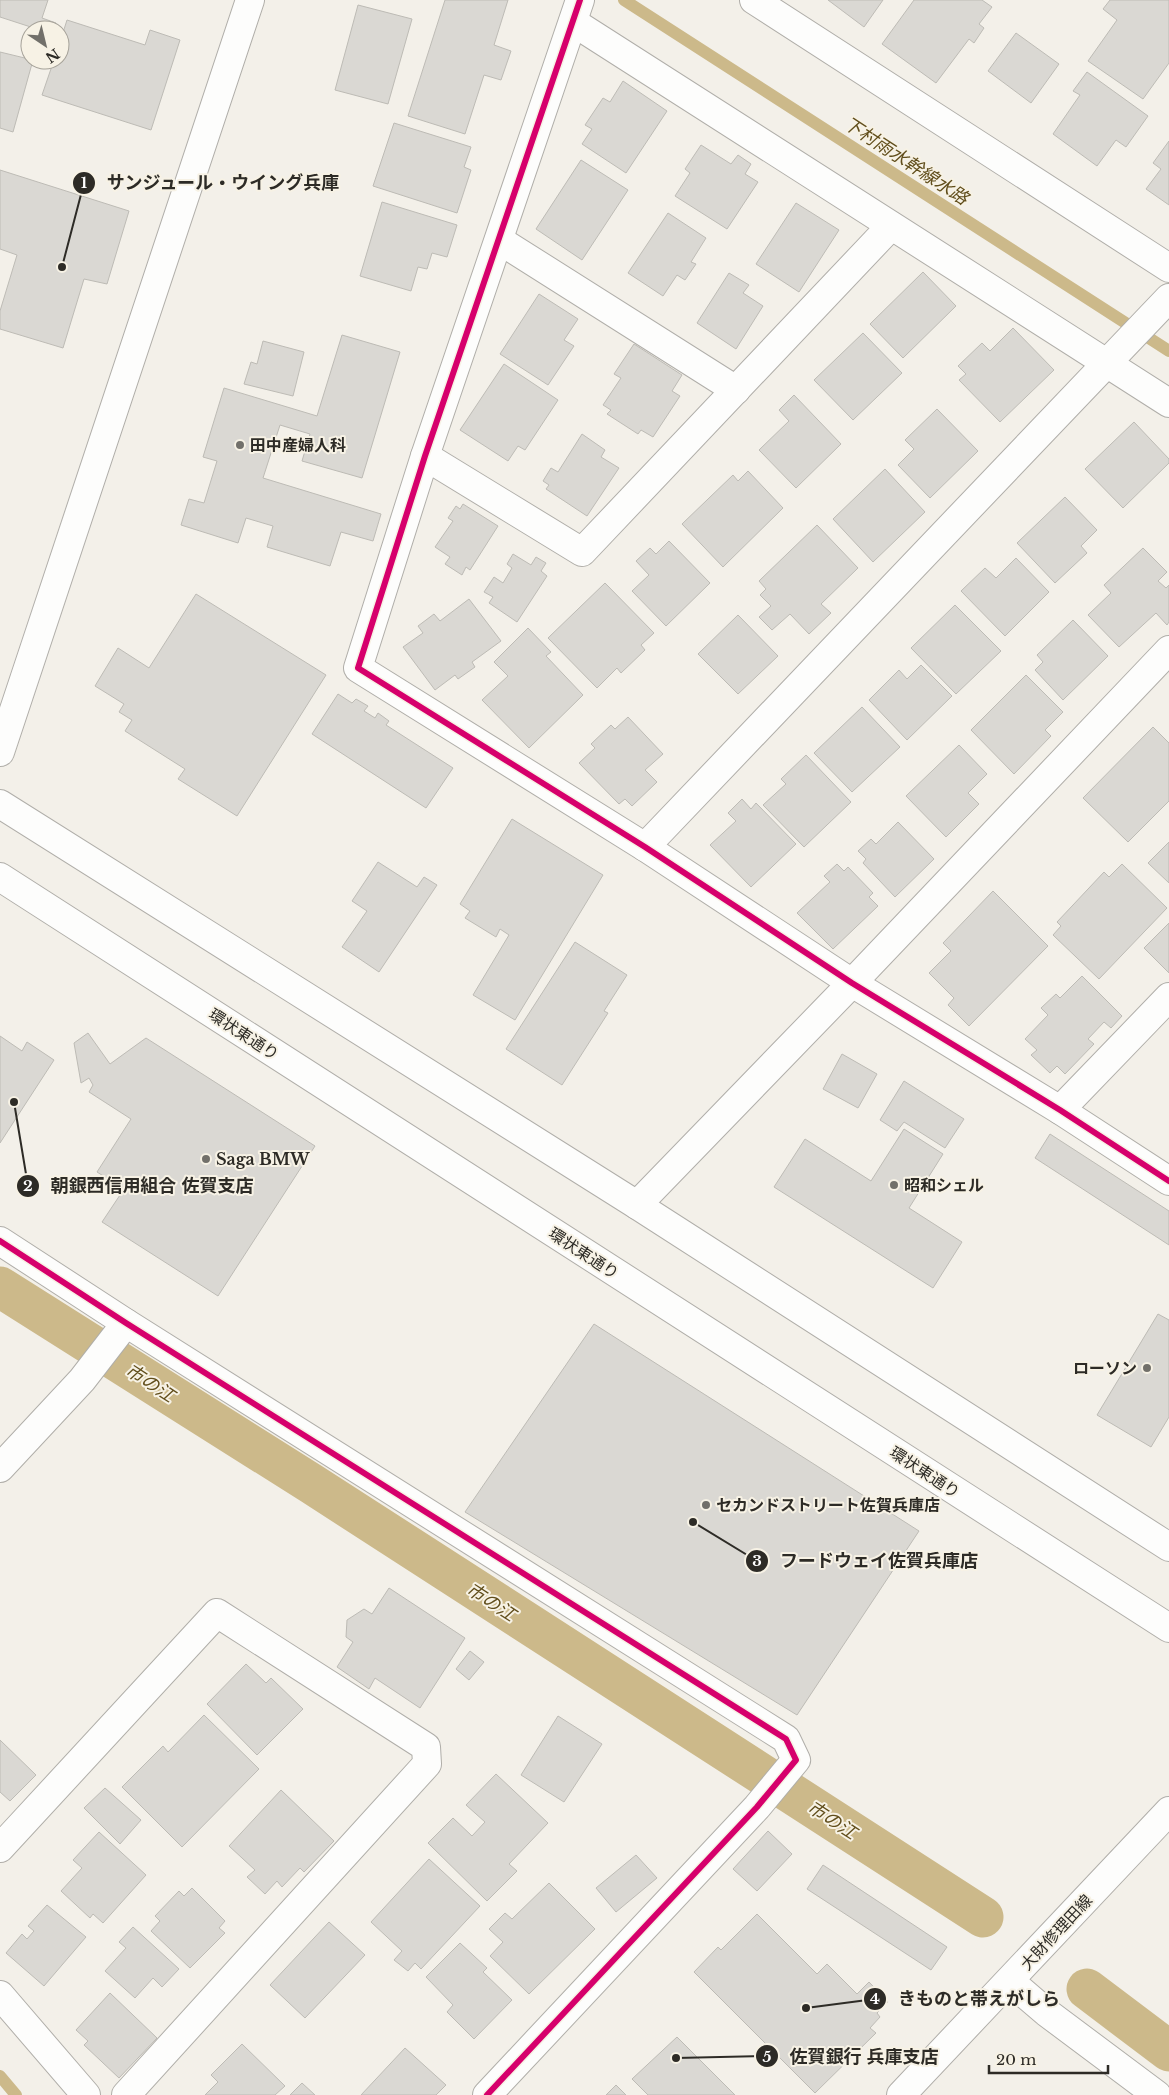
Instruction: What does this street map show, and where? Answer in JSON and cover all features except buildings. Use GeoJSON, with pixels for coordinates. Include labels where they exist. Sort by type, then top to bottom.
{"type":"FeatureCollection","features":[{"type":"Feature","properties":{"kind":"street"},"geometry":{"type":"LineString","coordinates":[[0,752],[250,0]]}},
{"type":"Feature","properties":{"kind":"street"},"geometry":{"type":"LineString","coordinates":[[754,0],[1169,268]]}},
{"type":"Feature","properties":{"kind":"street"},"geometry":{"type":"LineString","coordinates":[[1169,403],[1113,356],[891,226],[576,11],[425,456],[358,668],[645,847],[852,983],[1060,1110],[1169,1181]]}},
{"type":"Feature","properties":{"kind":"street"},"geometry":{"type":"LineString","coordinates":[[425,456],[582,552],[891,226]]}},
{"type":"Feature","properties":{"kind":"street"},"geometry":{"type":"LineString","coordinates":[[499,240],[736,390]]}},
{"type":"Feature","properties":{"kind":"street"},"geometry":{"type":"LineString","coordinates":[[645,847],[1167,300]]}},
{"type":"Feature","properties":{"kind":"street"},"geometry":{"type":"LineString","coordinates":[[636,1205],[852,983],[1169,650]]}},
{"type":"Feature","properties":{"kind":"street"},"geometry":{"type":"LineString","coordinates":[[0,804],[636,1205],[1169,1547]]}},
{"type":"Feature","properties":{"kind":"street","name":"環状東通り"},"geometry":{"type":"LineString","coordinates":[[0,877],[1169,1628]]}},
{"type":"Feature","properties":{"kind":"street"},"geometry":{"type":"LineString","coordinates":[[1060,1110],[1169,996]]}},
{"type":"Feature","properties":{"kind":"street"},"geometry":{"type":"LineString","coordinates":[[0,1241],[126,1323],[786,1739],[796,1760],[757,1807],[487,2095]]}},
{"type":"Feature","properties":{"kind":"street"},"geometry":{"type":"LineString","coordinates":[[0,1468],[82,1380],[126,1323]]}},
{"type":"Feature","properties":{"kind":"street"},"geometry":{"type":"LineString","coordinates":[[0,1848],[218,1613],[426,1747],[428,1764],[126,2095]]}},
{"type":"Feature","properties":{"kind":"street","name":"大財修理田線"},"geometry":{"type":"LineString","coordinates":[[901,2095],[1169,1811]]}},
{"type":"Feature","properties":{"kind":"street"},"geometry":{"type":"LineString","coordinates":[[1010,1981],[1046,2012],[1157,2095]]}},
{"type":"Feature","properties":{"kind":"street"},"geometry":{"type":"LineString","coordinates":[[0,1995],[86,2095]]}},
{"type":"Feature","properties":{"kind":"waterway","name":"下村雨水幹線水路"},"geometry":{"type":"LineString","coordinates":[[624,0],[1169,351]]}},
{"type":"Feature","properties":{"kind":"waterway","name":"市の江"},"geometry":{"type":"LineString","coordinates":[[0,1287],[312,1484],[983,1917]]}},
{"type":"Feature","properties":{"kind":"waterway","name":"市の江"},"geometry":{"type":"LineString","coordinates":[[1087,1989],[1169,2051]]}},
{"type":"Feature","properties":{"kind":"waterway"},"geometry":{"type":"LineString","coordinates":[[0,2076],[16,2095]]}},
{"type":"Feature","properties":{"kind":"cycle path"},"geometry":{"type":"LineString","coordinates":[[580,0],[425,456],[358,668],[645,847],[852,983],[1060,1110],[1169,1181]]}},
{"type":"Feature","properties":{"kind":"cycle path"},"geometry":{"type":"LineString","coordinates":[[0,1241],[126,1323],[786,1739],[796,1760],[757,1807],[487,2095]]}},
{"type":"Feature","properties":{"kind":"place","name":"サンジュール・ウイング兵庫"},"geometry":{"type":"Point","coordinates":[62,267]}},
{"type":"Feature","properties":{"kind":"place","name":"田中産婦人科"},"geometry":{"type":"Point","coordinates":[240,445]}},
{"type":"Feature","properties":{"kind":"place","name":"朝銀西信用組合 佐賀支店"},"geometry":{"type":"Point","coordinates":[14,1102]}},
{"type":"Feature","properties":{"kind":"place","name":"Saga BMW"},"geometry":{"type":"Point","coordinates":[206,1159]}},
{"type":"Feature","properties":{"kind":"place","name":"昭和シェル"},"geometry":{"type":"Point","coordinates":[894,1185]}},
{"type":"Feature","properties":{"kind":"place","name":"ローソン"},"geometry":{"type":"Point","coordinates":[1147,1368]}},
{"type":"Feature","properties":{"kind":"place","name":"セカンドストリート佐賀兵庫店"},"geometry":{"type":"Point","coordinates":[706,1505]}},
{"type":"Feature","properties":{"kind":"place","name":"フードウェイ佐賀兵庫店"},"geometry":{"type":"Point","coordinates":[693,1522]}},
{"type":"Feature","properties":{"kind":"place","name":"きものと帯えがしら"},"geometry":{"type":"Point","coordinates":[806,2008]}},
{"type":"Feature","properties":{"kind":"place","name":"佐賀銀行 兵庫支店"},"geometry":{"type":"Point","coordinates":[676,2058]}}]}
